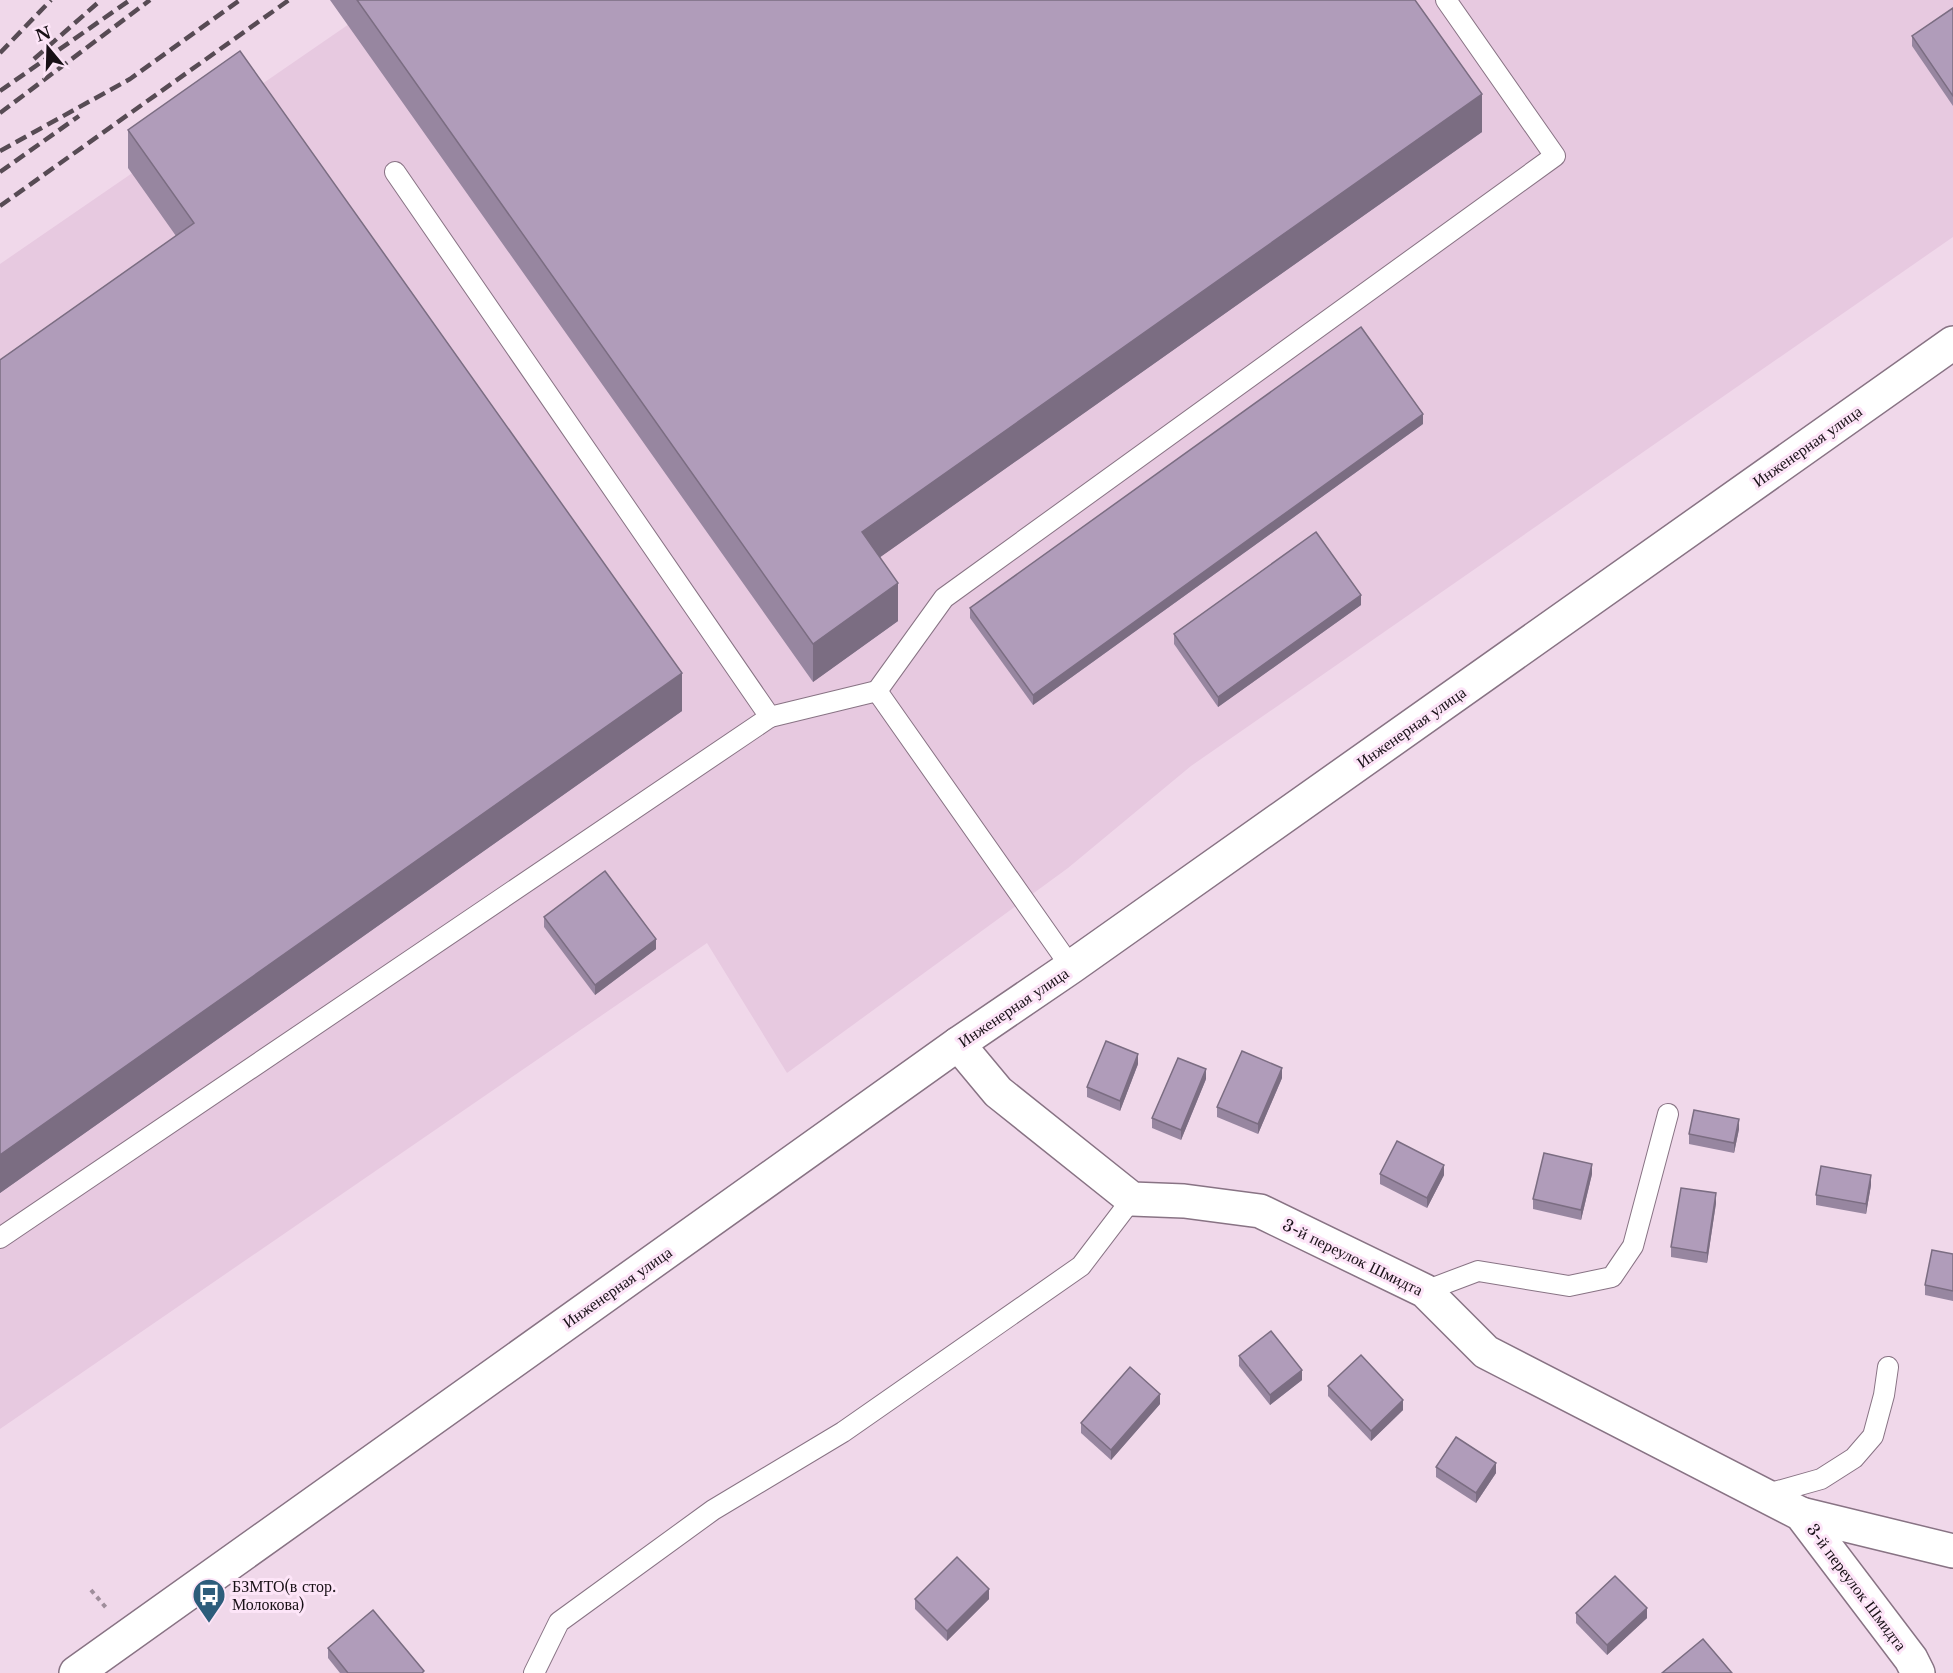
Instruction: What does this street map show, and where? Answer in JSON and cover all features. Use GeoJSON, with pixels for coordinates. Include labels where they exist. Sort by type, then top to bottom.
{"type":"FeatureCollection","features":[{"type":"Feature","properties":{"kind":"street","name":"Инженерная улица"},"geometry":{"type":"LineString","coordinates":[[75,1673],[958,1044],[1071,967],[1953,343]]}},
{"type":"Feature","properties":{"kind":"street"},"geometry":{"type":"LineString","coordinates":[[958,1044],[998,1092],[1132,1199]]}},
{"type":"Feature","properties":{"kind":"street","name":"3-й переулок Шмидта"},"geometry":{"type":"LineString","coordinates":[[1132,1199],[1184,1201],[1260,1211],[1425,1291],[1486,1352],[1801,1514],[1913,1668]]}},
{"type":"Feature","properties":{"kind":"street"},"geometry":{"type":"LineString","coordinates":[[1801,1514],[1953,1551]]}},
{"type":"Feature","properties":{"kind":"lane"},"geometry":{"type":"LineString","coordinates":[[0,1238],[770,717],[877,691],[944,598],[1555,156],[1446,0]]}},
{"type":"Feature","properties":{"kind":"lane"},"geometry":{"type":"LineString","coordinates":[[395,172],[770,717]]}},
{"type":"Feature","properties":{"kind":"lane"},"geometry":{"type":"LineString","coordinates":[[877,691],[1071,967]]}},
{"type":"Feature","properties":{"kind":"lane"},"geometry":{"type":"LineString","coordinates":[[1425,1291],[1478,1271],[1569,1286],[1612,1277],[1633,1246],[1668,1114]]}},
{"type":"Feature","properties":{"kind":"lane"},"geometry":{"type":"LineString","coordinates":[[534,1673],[559,1622],[713,1510],[843,1432],[1081,1266],[1132,1199]]}},
{"type":"Feature","properties":{"kind":"lane"},"geometry":{"type":"LineString","coordinates":[[1764,1495],[1821,1479],[1854,1458],[1873,1436],[1884,1395],[1888,1367]]}},
{"type":"Feature","properties":{"kind":"shaded area"},"geometry":{"type":"Polygon","coordinates":[[[384,0],[1953,0],[1953,237],[1191,766],[1068,868],[787,1073],[707,943],[0,1429],[0,264],[384,0]]]}},
{"type":"Feature","properties":{"kind":"building"},"geometry":{"type":"Polygon","coordinates":[[[357,0],[1415,0],[1482,94],[862,532],[898,583],[813,644],[357,0]]]}},
{"type":"Feature","properties":{"kind":"building"},"geometry":{"type":"Polygon","coordinates":[[[1953,8],[1953,96],[1912,36],[1953,8]]]}},
{"type":"Feature","properties":{"kind":"building"},"geometry":{"type":"Polygon","coordinates":[[[240,51],[682,673],[0,1155],[0,360],[194,223],[128,130],[240,51]]]}},
{"type":"Feature","properties":{"kind":"building"},"geometry":{"type":"Polygon","coordinates":[[[1361,327],[1423,414],[1033,695],[970,608],[1361,327]]]}},
{"type":"Feature","properties":{"kind":"building"},"geometry":{"type":"Polygon","coordinates":[[[1316,532],[1361,595],[1218,697],[1174,634],[1316,532]]]}},
{"type":"Feature","properties":{"kind":"building"},"geometry":{"type":"Polygon","coordinates":[[[605,871],[656,939],[595,985],[544,917],[605,871]]]}},
{"type":"Feature","properties":{"kind":"building"},"geometry":{"type":"Polygon","coordinates":[[[1106,1041],[1138,1054],[1120,1101],[1087,1087],[1106,1041]]]}},
{"type":"Feature","properties":{"kind":"building"},"geometry":{"type":"Polygon","coordinates":[[[1242,1051],[1282,1068],[1258,1124],[1217,1107],[1242,1051]]]}},
{"type":"Feature","properties":{"kind":"building"},"geometry":{"type":"Polygon","coordinates":[[[1178,1058],[1206,1069],[1181,1130],[1152,1118],[1178,1058]]]}},
{"type":"Feature","properties":{"kind":"building"},"geometry":{"type":"Polygon","coordinates":[[[1694,1110],[1739,1119],[1734,1143],[1689,1134],[1694,1110]]]}},
{"type":"Feature","properties":{"kind":"building"},"geometry":{"type":"Polygon","coordinates":[[[1397,1141],[1444,1165],[1427,1198],[1380,1174],[1397,1141]]]}},
{"type":"Feature","properties":{"kind":"building"},"geometry":{"type":"Polygon","coordinates":[[[1544,1153],[1592,1164],[1581,1210],[1533,1199],[1544,1153]]]}},
{"type":"Feature","properties":{"kind":"building"},"geometry":{"type":"Polygon","coordinates":[[[1821,1166],[1871,1175],[1866,1204],[1816,1195],[1821,1166]]]}},
{"type":"Feature","properties":{"kind":"building"},"geometry":{"type":"Polygon","coordinates":[[[1681,1188],[1716,1193],[1707,1253],[1671,1247],[1681,1188]]]}},
{"type":"Feature","properties":{"kind":"building"},"geometry":{"type":"Polygon","coordinates":[[[1932,1250],[1953,1254],[1953,1291],[1925,1285],[1932,1250]]]}},
{"type":"Feature","properties":{"kind":"building"},"geometry":{"type":"Polygon","coordinates":[[[1271,1331],[1302,1370],[1270,1395],[1239,1356],[1271,1331]]]}},
{"type":"Feature","properties":{"kind":"building"},"geometry":{"type":"Polygon","coordinates":[[[1361,1355],[1403,1400],[1371,1431],[1328,1386],[1361,1355]]]}},
{"type":"Feature","properties":{"kind":"building"},"geometry":{"type":"Polygon","coordinates":[[[1130,1367],[1160,1394],[1111,1450],[1081,1423],[1130,1367]]]}},
{"type":"Feature","properties":{"kind":"building"},"geometry":{"type":"Polygon","coordinates":[[[1456,1437],[1496,1463],[1476,1493],[1436,1467],[1456,1437]]]}},
{"type":"Feature","properties":{"kind":"building"},"geometry":{"type":"Polygon","coordinates":[[[957,1557],[989,1589],[947,1631],[915,1599],[957,1557]]]}},
{"type":"Feature","properties":{"kind":"building"},"geometry":{"type":"Polygon","coordinates":[[[1615,1576],[1647,1608],[1607,1645],[1576,1613],[1615,1576]]]}},
{"type":"Feature","properties":{"kind":"building"},"geometry":{"type":"Polygon","coordinates":[[[373,1610],[424,1671],[422,1673],[348,1673],[328,1648],[373,1610]]]}},
{"type":"Feature","properties":{"kind":"building"},"geometry":{"type":"Polygon","coordinates":[[[1703,1639],[1732,1673],[1662,1673],[1703,1639]]]}},
{"type":"Feature","properties":{"kind":"railway"},"geometry":{"type":"LineString","coordinates":[[0,53],[51,0]]}},
{"type":"Feature","properties":{"kind":"railway"},"geometry":{"type":"LineString","coordinates":[[34,59],[101,0]]}},
{"type":"Feature","properties":{"kind":"railway"},"geometry":{"type":"LineString","coordinates":[[0,91],[130,0]]}},
{"type":"Feature","properties":{"kind":"railway"},"geometry":{"type":"LineString","coordinates":[[0,113],[150,0]]}},
{"type":"Feature","properties":{"kind":"railway"},"geometry":{"type":"LineString","coordinates":[[0,151],[130,79],[240,0]]}},
{"type":"Feature","properties":{"kind":"railway"},"geometry":{"type":"LineString","coordinates":[[0,206],[289,0]]}},
{"type":"Feature","properties":{"kind":"railway"},"geometry":{"type":"LineString","coordinates":[[0,172],[79,116]]}},
{"type":"Feature","properties":{"kind":"place","name":"БЗМТО(в стор. Молокова)"},"geometry":{"type":"Point","coordinates":[209,1624]}}]}
